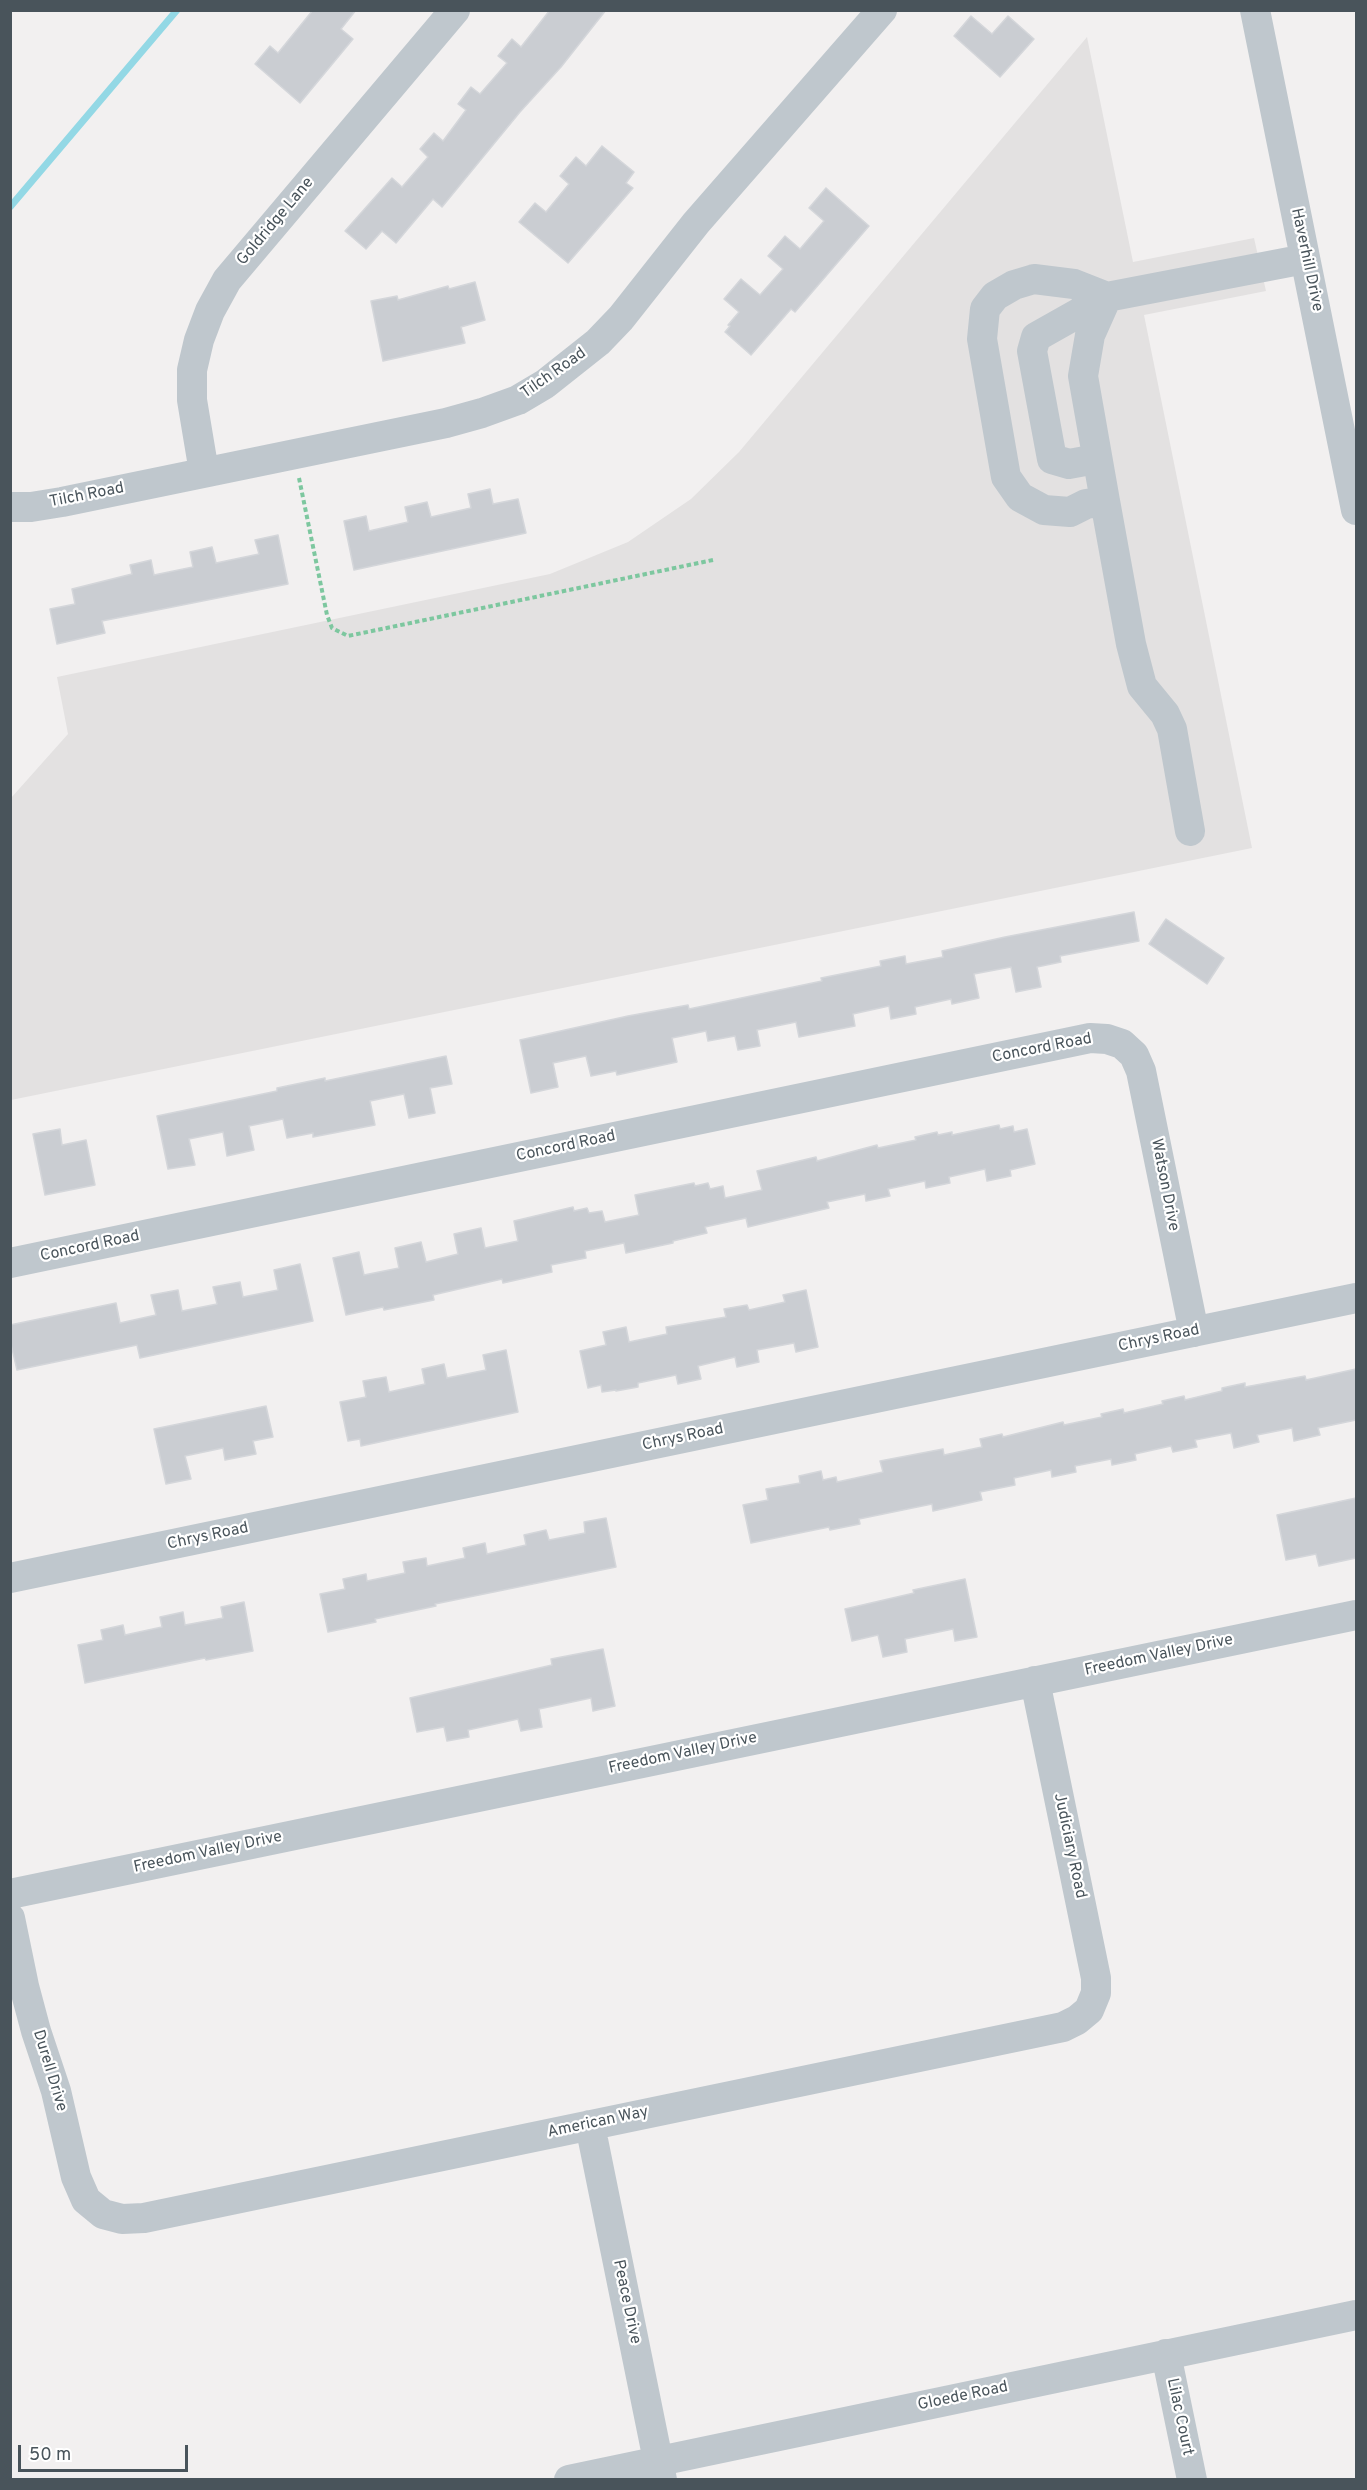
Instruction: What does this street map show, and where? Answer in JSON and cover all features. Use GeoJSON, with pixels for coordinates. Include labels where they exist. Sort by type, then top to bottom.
{"type":"FeatureCollection","features":[{"type":"Feature","properties":{"kind":"street","name":"Goldridge Lane"},"geometry":{"type":"LineString","coordinates":[[204,472],[192,400],[192,370],[199,340],[210,311],[227,280],[455,10]]}},
{"type":"Feature","properties":{"kind":"street","name":"Tilch Road"},"geometry":{"type":"LineString","coordinates":[[10,507],[31,507],[62,502],[446,423],[518,400],[545,384],[598,342],[621,318],[696,222],[882,10]]}},
{"type":"Feature","properties":{"kind":"street","name":"Haverhill Drive"},"geometry":{"type":"LineString","coordinates":[[1255,10],[1356,510]]}},
{"type":"Feature","properties":{"kind":"street"},"geometry":{"type":"LineString","coordinates":[[1096,459],[1069,464],[1052,459],[1032,351],[1036,337],[1107,297],[1305,259]]}},
{"type":"Feature","properties":{"kind":"street"},"geometry":{"type":"LineString","coordinates":[[1105,501],[1086,504],[1070,512],[1044,510],[1020,497],[1006,477],[982,339],[985,309],[995,296],[1014,285],[1034,279],[1074,284],[1107,297]]}},
{"type":"Feature","properties":{"kind":"street"},"geometry":{"type":"LineString","coordinates":[[1107,297],[1090,335],[1083,376],[1096,459],[1131,644],[1142,686],[1165,714],[1172,729],[1190,831]]}},
{"type":"Feature","properties":{"kind":"street","name":"Concord Road"},"geometry":{"type":"LineString","coordinates":[[10,1263],[1090,1038],[1107,1039],[1122,1044]]}},
{"type":"Feature","properties":{"kind":"street","name":"Watson Drive"},"geometry":{"type":"LineString","coordinates":[[1122,1044],[1134,1055],[1141,1071],[1194,1332]]}},
{"type":"Feature","properties":{"kind":"street","name":"Chrys Road"},"geometry":{"type":"LineString","coordinates":[[10,1578],[1356,1298]]}},
{"type":"Feature","properties":{"kind":"street","name":"Freedom Valley Drive"},"geometry":{"type":"LineString","coordinates":[[10,1894],[1356,1615]]}},
{"type":"Feature","properties":{"kind":"street","name":"Judiciary Road"},"geometry":{"type":"LineString","coordinates":[[1035,1682],[1096,1978],[1096,1993],[1089,2010]]}},
{"type":"Feature","properties":{"kind":"street","name":"Durell Drive"},"geometry":{"type":"LineString","coordinates":[[10,1918],[24,1986],[56,2091],[76,2177],[86,2200],[103,2214]]}},
{"type":"Feature","properties":{"kind":"street","name":"American Way"},"geometry":{"type":"LineString","coordinates":[[103,2214],[122,2219],[144,2218],[1063,2027],[1077,2020],[1089,2010]]}},
{"type":"Feature","properties":{"kind":"street","name":"Peace Drive"},"geometry":{"type":"LineString","coordinates":[[590,2125],[660,2470]]}},
{"type":"Feature","properties":{"kind":"street","name":"Gloede Road"},"geometry":{"type":"LineString","coordinates":[[569,2480],[660,2470],[1166,2354],[1356,2315]]}},
{"type":"Feature","properties":{"kind":"street","name":"Lilac Court"},"geometry":{"type":"LineString","coordinates":[[1166,2354],[1192,2480]]}},
{"type":"Feature","properties":{"kind":"path"},"geometry":{"type":"LineString","coordinates":[[297,472],[327,615],[332,627],[348,636],[713,560]]}},
{"type":"Feature","properties":{"kind":"shaded area"},"geometry":{"type":"Polygon","coordinates":[[[1087,37],[1133,262],[1254,238],[1266,291],[1144,315],[1252,848],[11,1100],[11,798],[68,734],[57,677],[550,574],[628,542],[691,499],[739,452],[1087,37]]]}},
{"type":"Feature","properties":{"kind":"building"},"geometry":{"type":"Polygon","coordinates":[[[313,10],[356,10],[341,29],[353,39],[300,103],[255,64],[270,46],[278,53],[313,10]]]}},
{"type":"Feature","properties":{"kind":"building"},"geometry":{"type":"Polygon","coordinates":[[[550,10],[606,10],[561,67],[520,112],[442,207],[433,199],[396,243],[382,231],[366,249],[345,231],[392,178],[402,187],[428,157],[420,149],[434,133],[443,141],[466,110],[458,104],[471,87],[480,94],[507,63],[498,56],[512,39],[521,47],[550,10]]]}},
{"type":"Feature","properties":{"kind":"building"},"geometry":{"type":"Polygon","coordinates":[[[971,16],[992,34],[1008,16],[1034,39],[1000,77],[954,36],[971,16]]]}},
{"type":"Feature","properties":{"kind":"building"},"geometry":{"type":"Polygon","coordinates":[[[602,146],[634,172],[626,183],[633,188],[568,263],[519,222],[535,203],[546,212],[569,184],[560,176],[576,157],[586,166],[602,146]]]}},
{"type":"Feature","properties":{"kind":"building"},"geometry":{"type":"Polygon","coordinates":[[[826,188],[869,226],[795,312],[791,309],[751,355],[725,332],[739,312],[724,299],[741,279],[760,295],[783,269],[768,256],[785,236],[800,249],[824,221],[809,208],[826,188]]]}},
{"type":"Feature","properties":{"kind":"building"},"geometry":{"type":"Polygon","coordinates":[[[475,282],[485,320],[461,327],[465,343],[383,361],[371,301],[397,296],[398,300],[448,286],[449,289],[475,282]]]}},
{"type":"Feature","properties":{"kind":"building"},"geometry":{"type":"Polygon","coordinates":[[[490,489],[493,504],[518,499],[526,533],[354,570],[344,521],[366,516],[369,531],[408,522],[405,507],[427,502],[431,517],[471,508],[468,494],[490,489]]]}},
{"type":"Feature","properties":{"kind":"building"},"geometry":{"type":"Polygon","coordinates":[[[278,535],[288,584],[102,621],[105,633],[57,644],[50,609],[75,604],[72,589],[132,574],[130,565],[151,560],[154,575],[193,567],[190,552],[212,547],[216,563],[259,554],[255,540],[278,535]]]}},
{"type":"Feature","properties":{"kind":"building"},"geometry":{"type":"Polygon","coordinates":[[[1134,912],[1139,941],[1060,956],[1061,962],[1037,967],[1041,987],[1016,992],[1011,967],[974,974],[979,998],[952,1004],[951,999],[915,1007],[916,1014],[891,1019],[889,1006],[853,1014],[855,1026],[799,1037],[796,1022],[757,1030],[760,1046],[738,1050],[735,1036],[708,1041],[706,1031],[672,1038],[677,1062],[617,1075],[616,1071],[591,1076],[586,1056],[553,1063],[558,1087],[531,1093],[520,1040],[628,1016],[688,1005],[689,1009],[822,981],[821,978],[881,966],[880,961],[905,956],[906,964],[943,957],[942,951],[1134,912]]]}},
{"type":"Feature","properties":{"kind":"building"},"geometry":{"type":"Polygon","coordinates":[[[1166,919],[1224,958],[1207,984],[1149,944],[1166,919]]]}},
{"type":"Feature","properties":{"kind":"building"},"geometry":{"type":"Polygon","coordinates":[[[446,1056],[452,1084],[430,1088],[435,1113],[409,1118],[404,1094],[370,1101],[375,1125],[313,1137],[313,1133],[287,1138],[283,1119],[249,1126],[254,1150],[227,1156],[223,1132],[189,1139],[195,1165],[168,1169],[157,1116],[277,1091],[277,1088],[325,1078],[325,1081],[446,1056]]]}},
{"type":"Feature","properties":{"kind":"building"},"geometry":{"type":"Polygon","coordinates":[[[999,1125],[1000,1129],[1013,1126],[1014,1132],[1027,1129],[1035,1164],[1010,1170],[1011,1176],[987,1181],[985,1169],[949,1177],[950,1183],[926,1188],[925,1181],[888,1189],[890,1196],[866,1201],[865,1194],[827,1202],[829,1208],[748,1227],[746,1218],[705,1227],[707,1233],[673,1241],[673,1243],[626,1253],[624,1243],[585,1251],[586,1258],[551,1265],[552,1272],[503,1283],[502,1279],[433,1295],[434,1300],[346,1315],[333,1258],[359,1252],[364,1275],[399,1268],[395,1248],[421,1242],[426,1262],[458,1254],[454,1234],[481,1228],[485,1248],[518,1241],[514,1221],[573,1207],[574,1211],[587,1208],[589,1213],[602,1211],[605,1222],[639,1215],[635,1195],[694,1183],[695,1186],[708,1183],[710,1189],[723,1186],[725,1198],[762,1190],[757,1171],[816,1157],[817,1161],[877,1145],[878,1148],[916,1140],[915,1137],[937,1132],[938,1135],[952,1132],[952,1135],[999,1125]]]}},
{"type":"Feature","properties":{"kind":"building"},"geometry":{"type":"Polygon","coordinates":[[[60,1129],[62,1145],[86,1140],[95,1185],[45,1195],[33,1134],[60,1129]]]}},
{"type":"Feature","properties":{"kind":"building"},"geometry":{"type":"Polygon","coordinates":[[[300,1264],[313,1321],[140,1358],[137,1345],[17,1370],[10,1340],[10,1325],[116,1303],[120,1323],[156,1315],[151,1295],[178,1290],[182,1311],[217,1304],[213,1287],[240,1282],[243,1297],[278,1290],[274,1270],[300,1264]]]}},
{"type":"Feature","properties":{"kind":"building"},"geometry":{"type":"Polygon","coordinates":[[[806,1290],[818,1347],[796,1352],[794,1343],[757,1350],[759,1362],[737,1367],[735,1357],[698,1366],[701,1379],[678,1384],[676,1375],[638,1383],[638,1387],[616,1391],[602,1392],[601,1385],[588,1388],[580,1351],[606,1345],[603,1332],[626,1327],[629,1342],[667,1334],[666,1327],[726,1317],[724,1309],[747,1305],[749,1310],[785,1302],[783,1295],[806,1290]]]}},
{"type":"Feature","properties":{"kind":"building"},"geometry":{"type":"Polygon","coordinates":[[[506,1350],[518,1412],[361,1446],[360,1439],[348,1441],[340,1402],[366,1397],[363,1381],[386,1377],[389,1392],[425,1384],[422,1369],[444,1364],[447,1378],[486,1370],[483,1355],[506,1350]]]}},
{"type":"Feature","properties":{"kind":"building"},"geometry":{"type":"Polygon","coordinates":[[[1356,1369],[1356,1420],[1318,1428],[1320,1435],[1294,1441],[1292,1428],[1257,1435],[1259,1442],[1234,1448],[1231,1433],[1195,1440],[1197,1447],[1173,1452],[1171,1446],[1135,1454],[1136,1460],[1112,1465],[1111,1459],[1075,1466],[1076,1472],[1052,1477],[1051,1470],[1014,1478],[1015,1485],[980,1492],[982,1500],[933,1511],[932,1504],[859,1519],[860,1524],[830,1530],[829,1527],[751,1543],[743,1505],[768,1500],[766,1489],[800,1483],[799,1476],[821,1471],[823,1480],[836,1477],[837,1482],[883,1472],[880,1461],[943,1449],[944,1455],[982,1447],[980,1439],[1002,1434],[1003,1437],[1063,1422],[1064,1425],[1102,1417],[1101,1414],[1123,1409],[1124,1413],[1163,1404],[1162,1401],[1184,1396],[1185,1400],[1245,1383],[1245,1387],[1305,1376],[1306,1380],[1356,1369]]]}},
{"type":"Feature","properties":{"kind":"building"},"geometry":{"type":"Polygon","coordinates":[[[266,1406],[273,1437],[253,1441],[256,1454],[225,1460],[223,1448],[185,1456],[191,1479],[166,1484],[154,1429],[266,1406]]]}},
{"type":"Feature","properties":{"kind":"building"},"geometry":{"type":"Polygon","coordinates":[[[1356,1498],[1356,1558],[1319,1566],[1316,1554],[1286,1560],[1277,1515],[1356,1498]]]}},
{"type":"Feature","properties":{"kind":"building"},"geometry":{"type":"Polygon","coordinates":[[[606,1518],[616,1567],[435,1604],[436,1606],[375,1619],[376,1622],[328,1632],[320,1594],[345,1589],[343,1579],[366,1574],[367,1581],[405,1573],[403,1562],[426,1558],[427,1566],[465,1558],[463,1548],[485,1543],[487,1554],[526,1545],[524,1535],[546,1530],[549,1540],[585,1533],[584,1522],[606,1518]]]}},
{"type":"Feature","properties":{"kind":"building"},"geometry":{"type":"Polygon","coordinates":[[[965,1579],[977,1637],[955,1641],[953,1629],[905,1639],[907,1652],[883,1657],[878,1635],[852,1641],[845,1609],[914,1593],[913,1590],[965,1579]]]}},
{"type":"Feature","properties":{"kind":"building"},"geometry":{"type":"Polygon","coordinates":[[[244,1602],[253,1651],[206,1660],[205,1658],[85,1683],[78,1645],[103,1640],[101,1630],[123,1625],[125,1635],[162,1627],[160,1617],[183,1612],[185,1625],[223,1618],[221,1607],[244,1602]]]}},
{"type":"Feature","properties":{"kind":"building"},"geometry":{"type":"Polygon","coordinates":[[[603,1649],[615,1706],[593,1711],[591,1698],[539,1709],[542,1727],[521,1731],[518,1719],[468,1730],[469,1737],[447,1741],[444,1727],[417,1732],[410,1698],[552,1665],[551,1659],[603,1649]]]}},
{"type":"Feature","properties":{"kind":"waterway"},"geometry":{"type":"LineString","coordinates":[[10,207],[177,10]]}}]}
